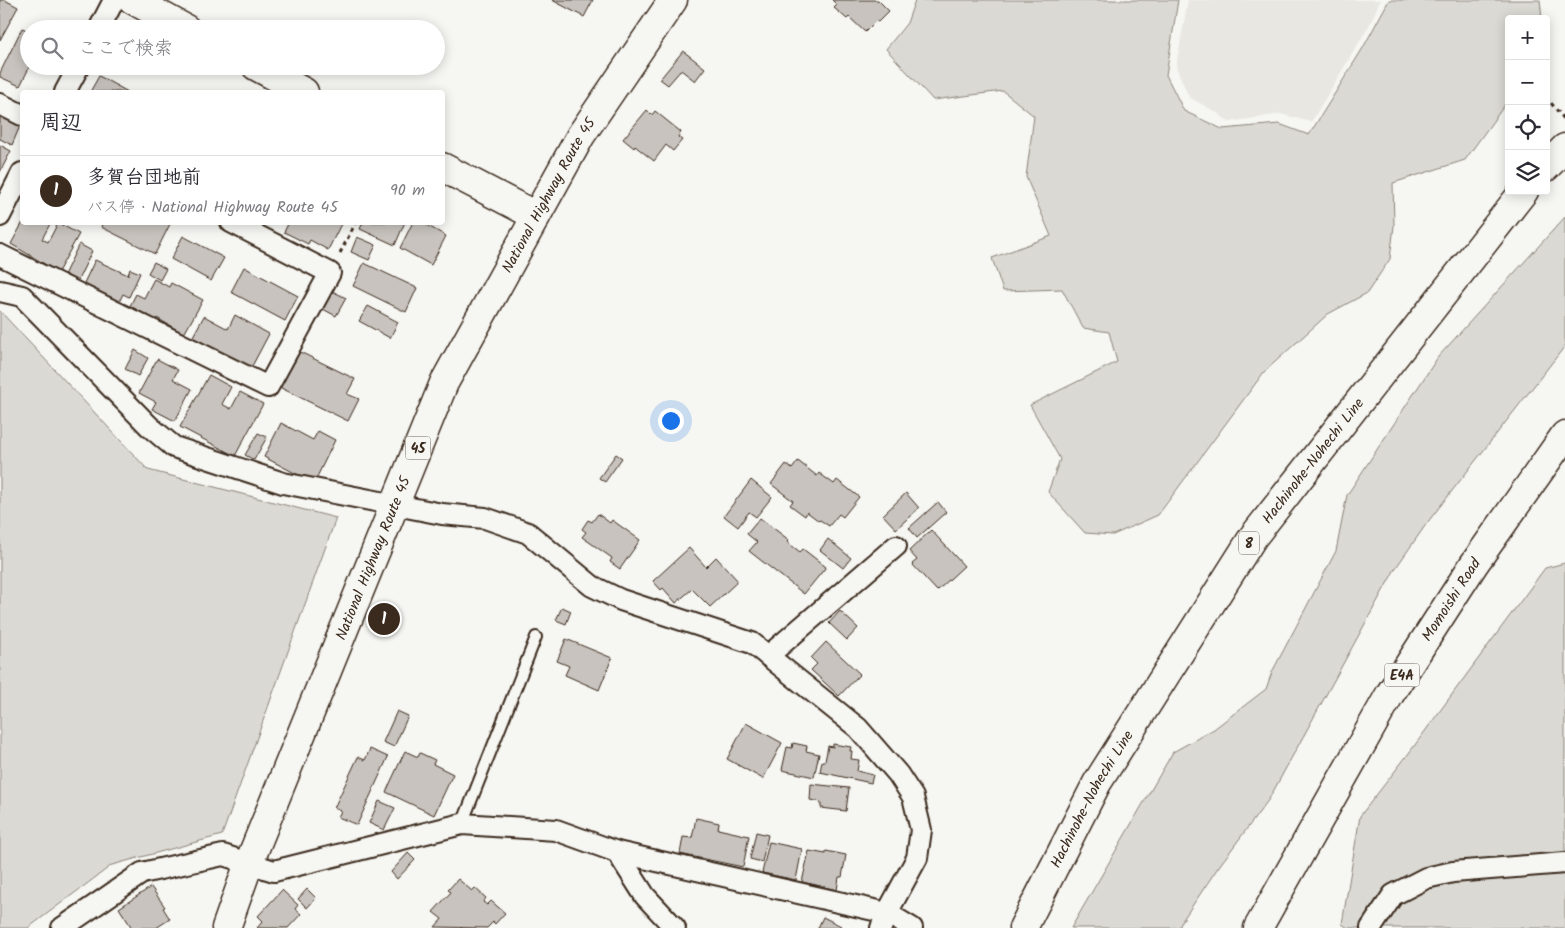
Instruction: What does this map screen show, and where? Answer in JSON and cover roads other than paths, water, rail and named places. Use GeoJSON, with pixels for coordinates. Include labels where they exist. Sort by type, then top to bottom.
{"type":"FeatureCollection","features":[{"type":"Feature","properties":{"kind":"main road"},"geometry":{"type":"LineString","coordinates":[[133,0],[170,20]]}},
{"type":"Feature","properties":{"kind":"main road","name":"National Highway Route 45"},"geometry":{"type":"LineString","coordinates":[[226,928],[249,863],[444,383],[581,135],[673,0]]}},
{"type":"Feature","properties":{"kind":"main road"},"geometry":{"type":"LineString","coordinates":[[273,75],[300,90]]}},
{"type":"Feature","properties":{"kind":"main road"},"geometry":{"type":"LineString","coordinates":[[1550,163],[1565,148]]}},
{"type":"Feature","properties":{"kind":"main road"},"geometry":{"type":"LineString","coordinates":[[445,169],[536,216]]}},
{"type":"Feature","properties":{"kind":"main road","name":"Hachinohe-Nohechi Line"},"geometry":{"type":"LineString","coordinates":[[1023,928],[1097,783],[1253,537],[1521,195]]}},
{"type":"Feature","properties":{"kind":"main road","name":"Momoishi Road"},"geometry":{"type":"LineString","coordinates":[[1258,928],[1390,694],[1474,564],[1565,435]]}},
{"type":"Feature","properties":{"kind":"street"},"geometry":{"type":"LineString","coordinates":[[104,20],[114,0]]}},
{"type":"Feature","properties":{"kind":"street"},"geometry":{"type":"LineString","coordinates":[[66,90],[74,75]]}},
{"type":"Feature","properties":{"kind":"street"},"geometry":{"type":"LineString","coordinates":[[0,104],[20,114]]}},
{"type":"Feature","properties":{"kind":"street"},"geometry":{"type":"LineString","coordinates":[[0,216],[20,177]]}},
{"type":"Feature","properties":{"kind":"street"},"geometry":{"type":"LineString","coordinates":[[0,255],[268,387],[330,273],[237,225]]}},
{"type":"Feature","properties":{"kind":"street"},"geometry":{"type":"LineString","coordinates":[[0,291],[22,296],[149,426],[174,447],[283,483],[442,514],[485,518],[528,533],[592,586],[620,600],[752,643],[858,728],[898,774],[913,797],[921,830],[917,858],[894,922],[617,852],[556,830],[462,824],[274,871],[223,855],[142,873],[62,928]]}},
{"type":"Feature","properties":{"kind":"street"},"geometry":{"type":"LineString","coordinates":[[768,656],[896,546]]}},
{"type":"Feature","properties":{"kind":"street"},"geometry":{"type":"LineString","coordinates":[[617,852],[645,896],[674,928]]}},
{"type":"Feature","properties":{"kind":"street"},"geometry":{"type":"LineString","coordinates":[[1371,928],[1393,895],[1426,878],[1453,872],[1565,863]]}},
{"type":"Feature","properties":{"kind":"lane"},"geometry":{"type":"LineString","coordinates":[[462,824],[536,637]]}},
{"type":"Feature","properties":{"kind":"place","name":"多賀台団地前"},"geometry":{"type":"Point","coordinates":[384,619]}}]}
